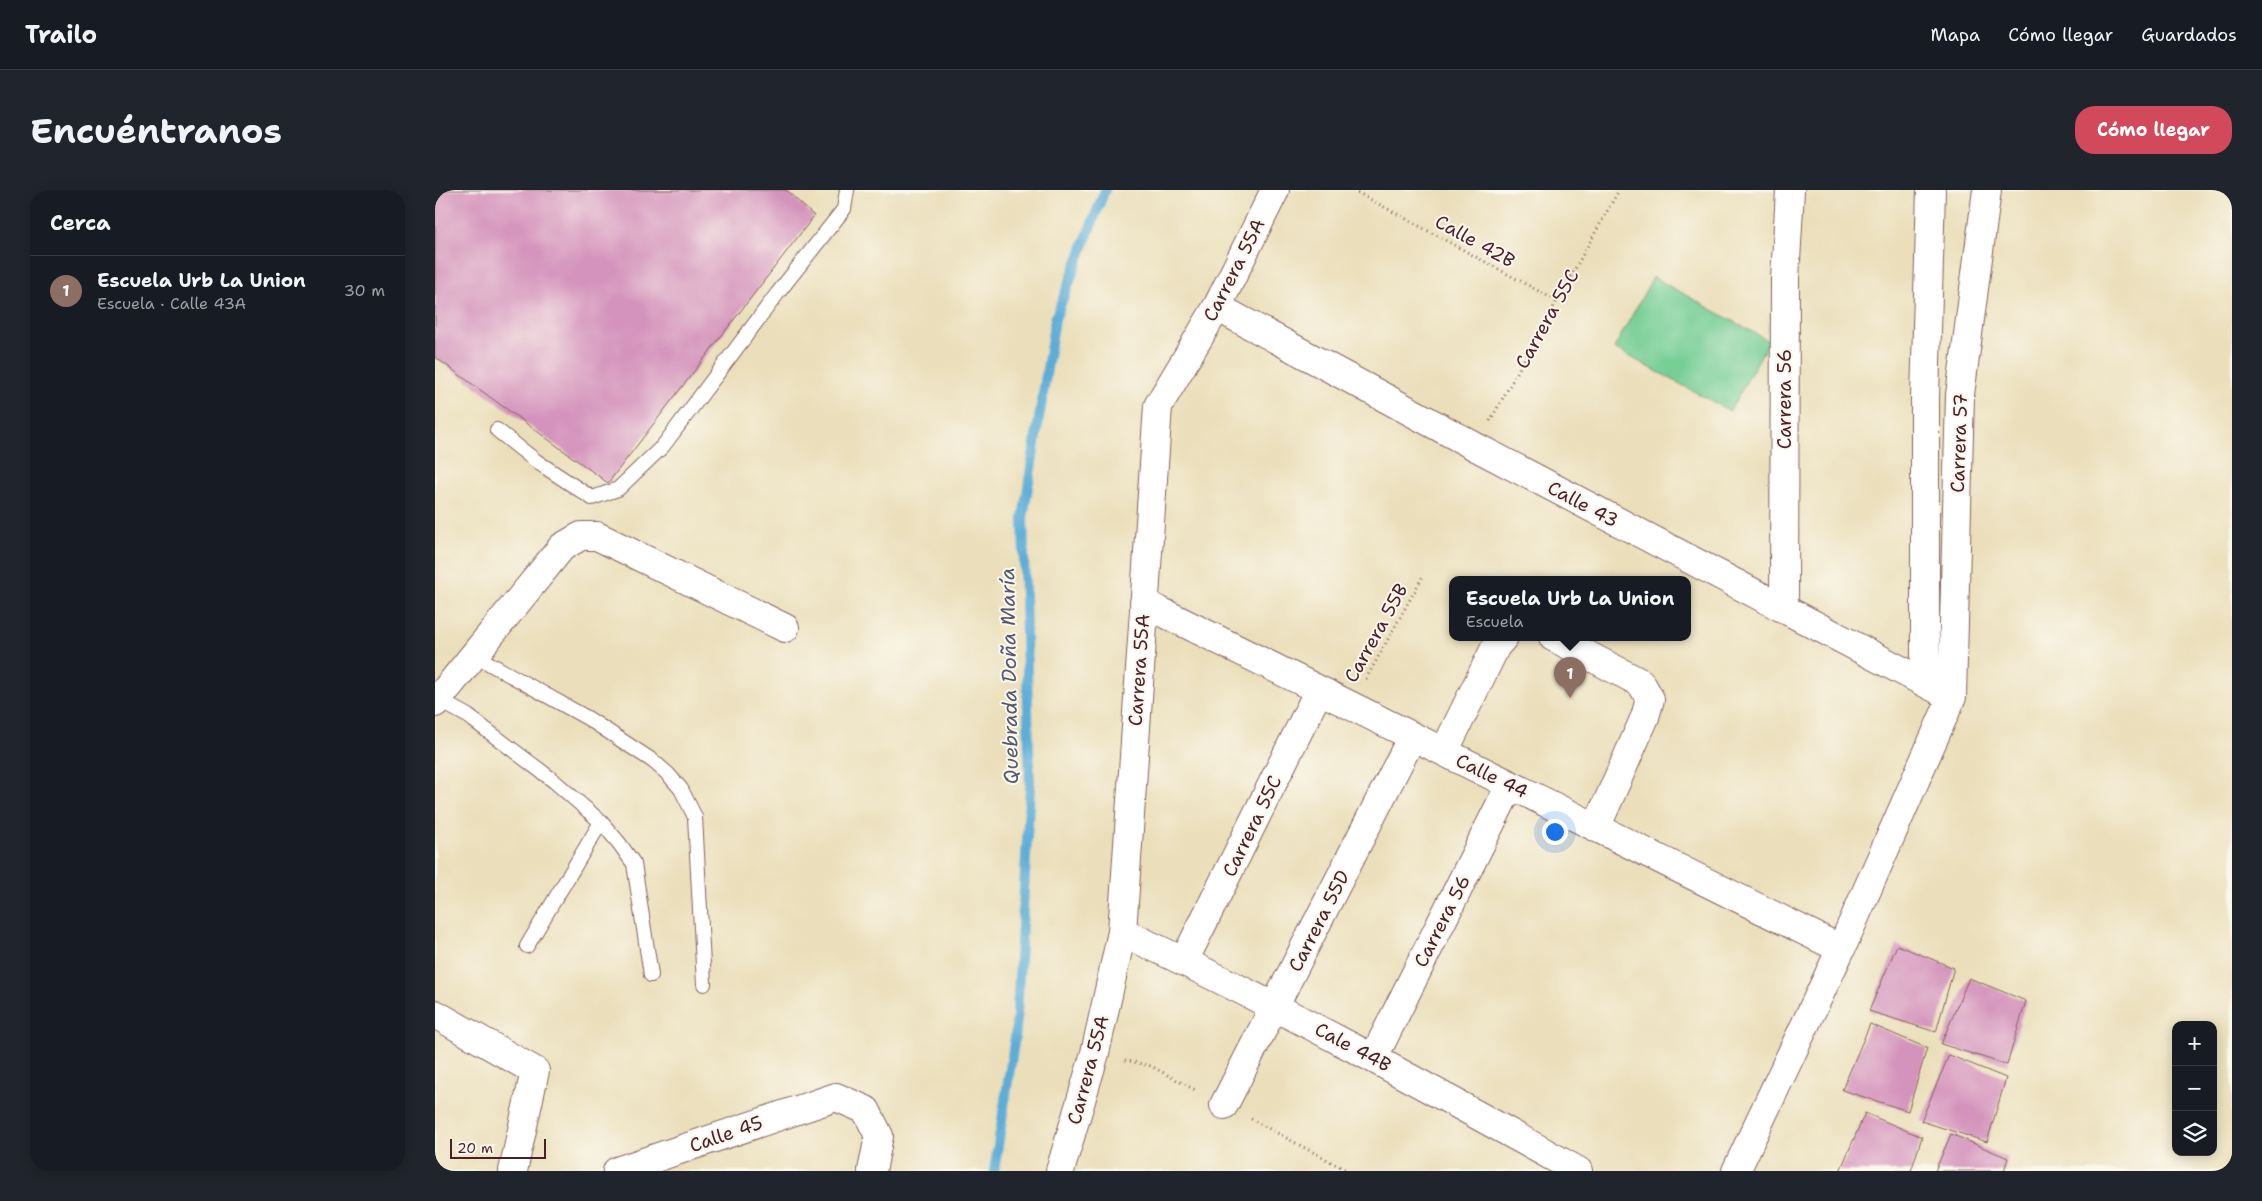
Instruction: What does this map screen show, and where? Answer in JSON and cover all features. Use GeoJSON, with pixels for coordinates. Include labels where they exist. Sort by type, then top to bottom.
{"type":"FeatureCollection","features":[{"type":"Feature","properties":{"kind":"street","name":"Carrera 55A"},"geometry":{"type":"LineString","coordinates":[[1060,1171],[1095,1053],[1122,932],[1158,406],[1217,307],[1275,190]]}},
{"type":"Feature","properties":{"kind":"street","name":"Carrera 56"},"geometry":{"type":"LineString","coordinates":[[1784,609],[1785,279],[1790,190]]}},
{"type":"Feature","properties":{"kind":"street","name":"Carrera 57"},"geometry":{"type":"LineString","coordinates":[[1925,683],[1925,398],[1931,190]]}},
{"type":"Feature","properties":{"kind":"street","name":"Carrera 57"},"geometry":{"type":"LineString","coordinates":[[1952,697],[1960,395],[1987,190]]}},
{"type":"Feature","properties":{"kind":"street","name":"Calle 43"},"geometry":{"type":"LineString","coordinates":[[1217,307],[1476,447],[1952,697]]}},
{"type":"Feature","properties":{"kind":"street"},"geometry":{"type":"LineString","coordinates":[[436,701],[562,547],[581,536],[597,536],[785,628]]}},
{"type":"Feature","properties":{"kind":"street","name":"Calle 44"},"geometry":{"type":"LineString","coordinates":[[1144,604],[1841,949]]}},
{"type":"Feature","properties":{"kind":"street"},"geometry":{"type":"LineString","coordinates":[[1560,641],[1641,684],[1650,699],[1645,716],[1596,828]]}},
{"type":"Feature","properties":{"kind":"street"},"geometry":{"type":"LineString","coordinates":[[1444,752],[1500,642]]}},
{"type":"Feature","properties":{"kind":"street","name":"Carrera 55C"},"geometry":{"type":"LineString","coordinates":[[1184,961],[1319,690]]}},
{"type":"Feature","properties":{"kind":"street"},"geometry":{"type":"LineString","coordinates":[[1736,1171],[1841,949],[1952,697]]}},
{"type":"Feature","properties":{"kind":"street","name":"Carrera 55D"},"geometry":{"type":"LineString","coordinates":[[1224,1105],[1412,737]]}},
{"type":"Feature","properties":{"kind":"street","name":"Carrera 56"},"geometry":{"type":"LineString","coordinates":[[1374,1057],[1510,785]]}},
{"type":"Feature","properties":{"kind":"street","name":"Cale 44B"},"geometry":{"type":"LineString","coordinates":[[1122,932],[1276,1006],[1374,1057],[1578,1171]]}},
{"type":"Feature","properties":{"kind":"street"},"geometry":{"type":"LineString","coordinates":[[435,1014],[535,1070],[513,1171]]}},
{"type":"Feature","properties":{"kind":"street","name":"Calle 45"},"geometry":{"type":"LineString","coordinates":[[617,1171],[836,1098],[866,1110],[879,1136],[872,1171]]}},
{"type":"Feature","properties":{"kind":"lane"},"geometry":{"type":"LineString","coordinates":[[497,430],[536,461],[592,498],[618,489],[663,446],[777,294],[844,209],[847,190]]}},
{"type":"Feature","properties":{"kind":"lane"},"geometry":{"type":"LineString","coordinates":[[474,655],[589,720],[653,761],[681,789],[695,816],[704,984]]}},
{"type":"Feature","properties":{"kind":"lane"},"geometry":{"type":"LineString","coordinates":[[436,701],[468,716],[579,801],[601,822],[634,864],[651,976]]}},
{"type":"Feature","properties":{"kind":"lane"},"geometry":{"type":"LineString","coordinates":[[527,946],[601,822]]}},
{"type":"Feature","properties":{"kind":"path","name":"Calle 42B"},"geometry":{"type":"LineString","coordinates":[[1353,190],[1557,301]]}},
{"type":"Feature","properties":{"kind":"path","name":"Carrera 55C"},"geometry":{"type":"LineString","coordinates":[[1476,447],[1619,190]]}},
{"type":"Feature","properties":{"kind":"path","name":"Carrera 55B"},"geometry":{"type":"LineString","coordinates":[[1351,706],[1424,574]]}},
{"type":"Feature","properties":{"kind":"green space"},"geometry":{"type":"Polygon","coordinates":[[[1653,277],[1769,341],[1730,411],[1614,348],[1653,277]]]}},
{"type":"Feature","properties":{"kind":"building"},"geometry":{"type":"Polygon","coordinates":[[[435,190],[786,190],[814,216],[608,483],[435,357],[435,190]]]}},
{"type":"Feature","properties":{"kind":"building"},"geometry":{"type":"Polygon","coordinates":[[[1897,945],[1954,968],[1936,1032],[1869,1011],[1897,945]]]}},
{"type":"Feature","properties":{"kind":"building"},"geometry":{"type":"Polygon","coordinates":[[[1969,978],[2026,1001],[2007,1065],[1941,1044],[1969,978]]]}},
{"type":"Feature","properties":{"kind":"building"},"geometry":{"type":"Polygon","coordinates":[[[1870,1024],[1927,1048],[1908,1111],[1842,1090],[1870,1024]]]}},
{"type":"Feature","properties":{"kind":"building"},"geometry":{"type":"Polygon","coordinates":[[[1949,1055],[2006,1078],[1987,1142],[1921,1121],[1949,1055]]]}},
{"type":"Feature","properties":{"kind":"building"},"geometry":{"type":"Polygon","coordinates":[[[1865,1113],[1922,1137],[1911,1171],[1840,1171],[1865,1113]]]}},
{"type":"Feature","properties":{"kind":"building"},"geometry":{"type":"Polygon","coordinates":[[[1951,1134],[2008,1158],[2004,1171],[1935,1171],[1951,1134]]]}},
{"type":"Feature","properties":{"kind":"waterway","name":"Quebrada Doña María"},"geometry":{"type":"LineString","coordinates":[[994,1171],[1016,1030],[1030,787],[1023,518],[1055,319],[1105,190]]}},
{"type":"Feature","properties":{"kind":"place","name":"Escuela Urb La Union"},"geometry":{"type":"Point","coordinates":[1570,698]}}]}
